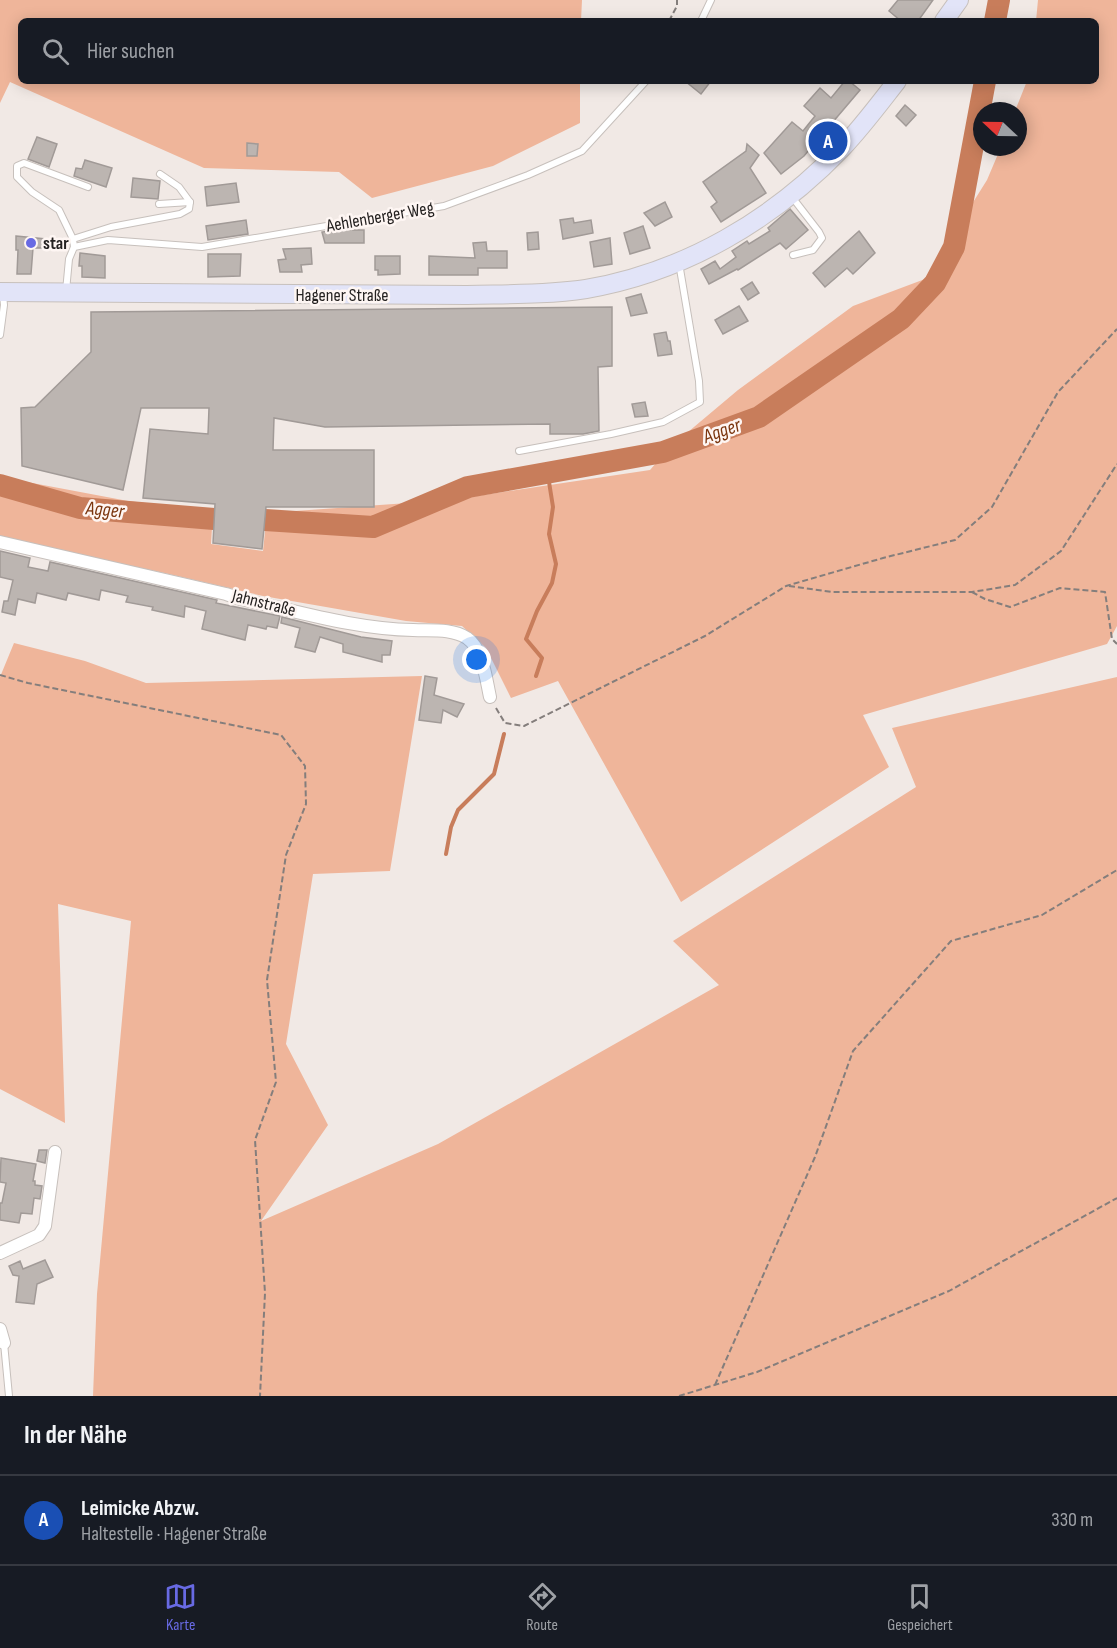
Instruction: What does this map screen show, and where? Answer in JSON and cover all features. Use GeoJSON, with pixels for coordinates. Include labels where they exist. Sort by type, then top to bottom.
{"type":"FeatureCollection","features":[{"type":"Feature","properties":{"kind":"main road"},"geometry":{"type":"LineString","coordinates":[[946,18],[959,0]]}},
{"type":"Feature","properties":{"kind":"main road","name":"Hagener Straße"},"geometry":{"type":"LineString","coordinates":[[1,292],[537,294],[585,289],[627,280],[679,262],[736,234],[791,196],[857,140],[895,84]]}},
{"type":"Feature","properties":{"kind":"street","name":"Jahnstraße"},"geometry":{"type":"LineString","coordinates":[[0,542],[384,630],[456,633],[469,639],[477,652],[490,697]]}},
{"type":"Feature","properties":{"kind":"street"},"geometry":{"type":"LineString","coordinates":[[0,1253],[39,1235],[45,1226],[54,1152]]}},
{"type":"Feature","properties":{"kind":"street"},"geometry":{"type":"LineString","coordinates":[[0,1329],[4,1343]]}},
{"type":"Feature","properties":{"kind":"lane"},"geometry":{"type":"LineString","coordinates":[[702,18],[711,0]]}},
{"type":"Feature","properties":{"kind":"lane","name":"Aehlenberger Weg"},"geometry":{"type":"LineString","coordinates":[[74,247],[108,240],[202,247],[444,206],[528,175],[582,151],[643,84]]}},
{"type":"Feature","properties":{"kind":"lane"},"geometry":{"type":"LineString","coordinates":[[66,293],[69,259],[74,247],[73,238],[59,210],[32,192],[17,177],[17,166],[24,163],[88,187]]}},
{"type":"Feature","properties":{"kind":"lane"},"geometry":{"type":"LineString","coordinates":[[73,238],[111,227],[180,214],[189,208],[190,202],[179,187],[160,174]]}},
{"type":"Feature","properties":{"kind":"lane"},"geometry":{"type":"LineString","coordinates":[[791,196],[822,238],[813,250],[793,255]]}},
{"type":"Feature","properties":{"kind":"lane"},"geometry":{"type":"LineString","coordinates":[[159,204],[190,202]]}},
{"type":"Feature","properties":{"kind":"lane"},"geometry":{"type":"LineString","coordinates":[[519,451],[663,422],[700,402],[699,381],[679,262]]}},
{"type":"Feature","properties":{"kind":"lane"},"geometry":{"type":"LineString","coordinates":[[0,335],[4,305],[1,292]]}},
{"type":"Feature","properties":{"kind":"lane"},"geometry":{"type":"LineString","coordinates":[[4,1343],[9,1396]]}},
{"type":"Feature","properties":{"kind":"path"},"geometry":{"type":"LineString","coordinates":[[671,18],[678,0]]}},
{"type":"Feature","properties":{"kind":"path"},"geometry":{"type":"LineString","coordinates":[[490,697],[505,723],[524,726],[705,636],[786,586],[955,540],[992,507],[1059,392],[1117,329]]}},
{"type":"Feature","properties":{"kind":"path"},"geometry":{"type":"LineString","coordinates":[[786,586],[832,592],[972,592],[1015,585],[1061,551],[1117,464]]}},
{"type":"Feature","properties":{"kind":"path"},"geometry":{"type":"LineString","coordinates":[[972,592],[1010,607],[1060,588],[1105,592],[1112,639],[1117,644]]}},
{"type":"Feature","properties":{"kind":"path"},"geometry":{"type":"LineString","coordinates":[[0,675],[28,683],[281,735],[305,766],[306,804],[286,855],[267,980],[276,1082],[255,1140],[265,1293],[260,1396]]}},
{"type":"Feature","properties":{"kind":"path"},"geometry":{"type":"LineString","coordinates":[[715,1385],[815,1157],[853,1051],[951,941],[1042,915],[1117,870]]}},
{"type":"Feature","properties":{"kind":"path"},"geometry":{"type":"LineString","coordinates":[[679,1396],[758,1372],[949,1291],[1117,1198]]}},
{"type":"Feature","properties":{"kind":"shaded area"},"geometry":{"type":"Polygon","coordinates":[[[0,0],[582,0],[581,18],[18,18],[18,84],[580,84],[580,123],[493,166],[372,198],[339,172],[204,168],[10,82],[0,103],[0,0]]]}},
{"type":"Feature","properties":{"kind":"shaded area"},"geometry":{"type":"Polygon","coordinates":[[[1038,0],[1117,0],[1117,626],[1107,644],[863,715],[889,767],[681,902],[558,681],[511,698],[486,648],[462,626],[406,621],[263,596],[0,538],[0,475],[128,501],[213,511],[211,544],[263,551],[267,513],[450,500],[650,470],[669,448],[738,390],[853,306],[925,279],[987,180],[997,156],[1027,156],[1027,102],[1019,102],[1026,84],[1099,84],[1099,18],[1036,18],[1038,0]]]}},
{"type":"Feature","properties":{"kind":"shaded area"},"geometry":{"type":"Polygon","coordinates":[[[14,643],[85,661],[146,683],[422,676],[390,871],[313,874],[286,1044],[328,1125],[261,1221],[438,1144],[719,985],[673,941],[916,787],[892,728],[1117,677],[1117,1396],[93,1396],[97,1294],[131,921],[58,904],[65,1123],[0,1089],[0,677],[14,643]]]}},
{"type":"Feature","properties":{"kind":"building"},"geometry":{"type":"Polygon","coordinates":[[[898,0],[933,0],[920,18],[897,18],[889,11],[898,0]]]}},
{"type":"Feature","properties":{"kind":"building"},"geometry":{"type":"Polygon","coordinates":[[[689,84],[709,84],[701,94],[689,84]]]}},
{"type":"Feature","properties":{"kind":"building"},"geometry":{"type":"Polygon","coordinates":[[[843,84],[853,84],[860,90],[804,156],[781,174],[764,153],[792,122],[803,131],[815,116],[804,106],[820,88],[831,98],[843,84]]]}},
{"type":"Feature","properties":{"kind":"building"},"geometry":{"type":"Polygon","coordinates":[[[905,105],[916,115],[906,126],[896,116],[905,105]]]}},
{"type":"Feature","properties":{"kind":"building"},"geometry":{"type":"Polygon","coordinates":[[[37,137],[57,144],[49,167],[28,159],[37,137]]]}},
{"type":"Feature","properties":{"kind":"building"},"geometry":{"type":"Polygon","coordinates":[[[247,143],[258,144],[257,156],[247,156],[247,143]]]}},
{"type":"Feature","properties":{"kind":"building"},"geometry":{"type":"Polygon","coordinates":[[[747,144],[759,155],[750,168],[766,193],[721,222],[711,207],[717,202],[703,182],[746,151],[747,144]]]}},
{"type":"Feature","properties":{"kind":"building"},"geometry":{"type":"Polygon","coordinates":[[[85,160],[112,168],[106,187],[74,176],[76,168],[82,169],[85,160]]]}},
{"type":"Feature","properties":{"kind":"building"},"geometry":{"type":"Polygon","coordinates":[[[133,178],[160,181],[158,199],[131,197],[133,178]]]}},
{"type":"Feature","properties":{"kind":"building"},"geometry":{"type":"Polygon","coordinates":[[[236,183],[239,202],[207,206],[205,187],[236,183]]]}},
{"type":"Feature","properties":{"kind":"building"},"geometry":{"type":"Polygon","coordinates":[[[665,202],[672,217],[655,226],[644,213],[665,202]]]}},
{"type":"Feature","properties":{"kind":"building"},"geometry":{"type":"Polygon","coordinates":[[[790,209],[808,230],[786,249],[780,243],[738,270],[709,284],[701,269],[715,261],[720,269],[736,257],[732,251],[747,241],[749,244],[770,231],[768,228],[790,209]]]}},
{"type":"Feature","properties":{"kind":"building"},"geometry":{"type":"Polygon","coordinates":[[[573,218],[574,223],[591,220],[593,233],[563,239],[560,220],[573,218]]]}},
{"type":"Feature","properties":{"kind":"building"},"geometry":{"type":"Polygon","coordinates":[[[246,220],[248,234],[208,240],[206,226],[246,220]]]}},
{"type":"Feature","properties":{"kind":"building"},"geometry":{"type":"Polygon","coordinates":[[[643,226],[650,248],[630,254],[624,233],[643,226]]]}},
{"type":"Feature","properties":{"kind":"building"},"geometry":{"type":"Polygon","coordinates":[[[364,230],[364,243],[325,243],[322,232],[364,230]]]}},
{"type":"Feature","properties":{"kind":"building"},"geometry":{"type":"Polygon","coordinates":[[[859,231],[875,253],[853,274],[847,268],[825,287],[813,273],[859,231]]]}},
{"type":"Feature","properties":{"kind":"building"},"geometry":{"type":"Polygon","coordinates":[[[538,232],[539,249],[528,250],[527,233],[538,232]]]}},
{"type":"Feature","properties":{"kind":"building"},"geometry":{"type":"Polygon","coordinates":[[[16,236],[46,239],[45,248],[33,248],[31,274],[17,274],[16,236]]]}},
{"type":"Feature","properties":{"kind":"building"},"geometry":{"type":"Polygon","coordinates":[[[610,238],[612,264],[594,267],[590,242],[610,238]]]}},
{"type":"Feature","properties":{"kind":"building"},"geometry":{"type":"Polygon","coordinates":[[[486,242],[487,251],[507,251],[507,268],[478,268],[478,275],[429,275],[429,256],[475,258],[473,243],[486,242]]]}},
{"type":"Feature","properties":{"kind":"building"},"geometry":{"type":"Polygon","coordinates":[[[311,248],[312,264],[301,265],[302,272],[280,272],[278,260],[286,259],[283,249],[311,248]]]}},
{"type":"Feature","properties":{"kind":"building"},"geometry":{"type":"Polygon","coordinates":[[[80,253],[105,256],[105,278],[82,277],[82,266],[79,266],[80,253]]]}},
{"type":"Feature","properties":{"kind":"building"},"geometry":{"type":"Polygon","coordinates":[[[208,254],[241,254],[240,276],[208,277],[208,254]]]}},
{"type":"Feature","properties":{"kind":"building"},"geometry":{"type":"Polygon","coordinates":[[[375,256],[400,256],[400,274],[378,275],[378,270],[375,270],[375,256]]]}},
{"type":"Feature","properties":{"kind":"building"},"geometry":{"type":"Polygon","coordinates":[[[752,282],[759,293],[748,300],[741,289],[752,282]]]}},
{"type":"Feature","properties":{"kind":"building"},"geometry":{"type":"Polygon","coordinates":[[[641,294],[647,313],[631,316],[626,298],[641,294]]]}},
{"type":"Feature","properties":{"kind":"building"},"geometry":{"type":"Polygon","coordinates":[[[739,306],[748,321],[723,334],[715,320],[739,306]]]}},
{"type":"Feature","properties":{"kind":"building"},"geometry":{"type":"Polygon","coordinates":[[[612,307],[612,366],[598,367],[599,431],[583,434],[550,434],[550,424],[325,427],[274,418],[273,450],[374,450],[374,507],[266,507],[262,549],[213,543],[215,504],[143,498],[150,429],[208,434],[209,408],[141,408],[123,490],[22,466],[21,408],[35,407],[91,352],[91,312],[612,307]]]}},
{"type":"Feature","properties":{"kind":"building"},"geometry":{"type":"Polygon","coordinates":[[[666,332],[672,354],[658,356],[654,334],[666,332]]]}},
{"type":"Feature","properties":{"kind":"building"},"geometry":{"type":"Polygon","coordinates":[[[645,402],[648,416],[635,417],[632,404],[645,402]]]}},
{"type":"Feature","properties":{"kind":"building"},"geometry":{"type":"Polygon","coordinates":[[[0,551],[30,558],[28,567],[48,571],[50,562],[217,600],[216,603],[280,616],[277,628],[267,626],[266,629],[248,625],[245,640],[202,629],[206,611],[185,606],[184,617],[152,610],[153,607],[126,602],[128,596],[101,590],[99,600],[68,593],[66,600],[37,593],[35,603],[18,599],[15,615],[2,612],[4,601],[8,601],[13,580],[0,577],[0,551]]]}},
{"type":"Feature","properties":{"kind":"building"},"geometry":{"type":"Polygon","coordinates":[[[282,617],[361,637],[392,641],[390,655],[382,655],[382,662],[343,652],[343,644],[320,637],[315,652],[295,647],[300,628],[281,623],[282,617]]]}},
{"type":"Feature","properties":{"kind":"building"},"geometry":{"type":"Polygon","coordinates":[[[425,676],[437,678],[434,695],[464,704],[457,717],[443,710],[441,723],[419,720],[425,676]]]}},
{"type":"Feature","properties":{"kind":"building"},"geometry":{"type":"Polygon","coordinates":[[[39,1150],[47,1150],[45,1163],[37,1161],[39,1150]]]}},
{"type":"Feature","properties":{"kind":"building"},"geometry":{"type":"Polygon","coordinates":[[[1,1158],[36,1164],[33,1181],[35,1185],[42,1186],[40,1199],[34,1198],[32,1214],[21,1213],[19,1223],[0,1220],[0,1203],[2,1203],[6,1183],[0,1182],[1,1158]]]}},
{"type":"Feature","properties":{"kind":"building"},"geometry":{"type":"Polygon","coordinates":[[[45,1260],[53,1277],[37,1284],[34,1304],[16,1302],[19,1276],[13,1275],[9,1266],[20,1261],[23,1269],[45,1260]]]}},
{"type":"Feature","properties":{"kind":"waterway","name":"Agger"},"geometry":{"type":"LineString","coordinates":[[996,18],[999,0]]}},
{"type":"Feature","properties":{"kind":"waterway","name":"Agger"},"geometry":{"type":"LineString","coordinates":[[265,520],[373,527],[468,487],[663,452],[759,417],[901,319],[935,283],[954,247],[984,84]]}},
{"type":"Feature","properties":{"kind":"waterway"},"geometry":{"type":"LineString","coordinates":[[536,676],[542,658],[526,639],[537,611],[552,583],[556,564],[549,534],[553,507],[549,482],[561,471]]}},
{"type":"Feature","properties":{"kind":"waterway","name":"Agger"},"geometry":{"type":"LineString","coordinates":[[0,485],[80,508],[214,519]]}},
{"type":"Feature","properties":{"kind":"waterway"},"geometry":{"type":"LineString","coordinates":[[446,854],[451,827],[458,810],[494,774],[504,734]]}},
{"type":"Feature","properties":{"kind":"place","name":"Leimicke Abzw."},"geometry":{"type":"Point","coordinates":[828,141]}},
{"type":"Feature","properties":{"kind":"place","name":"star"},"geometry":{"type":"Point","coordinates":[31,243]}}]}
